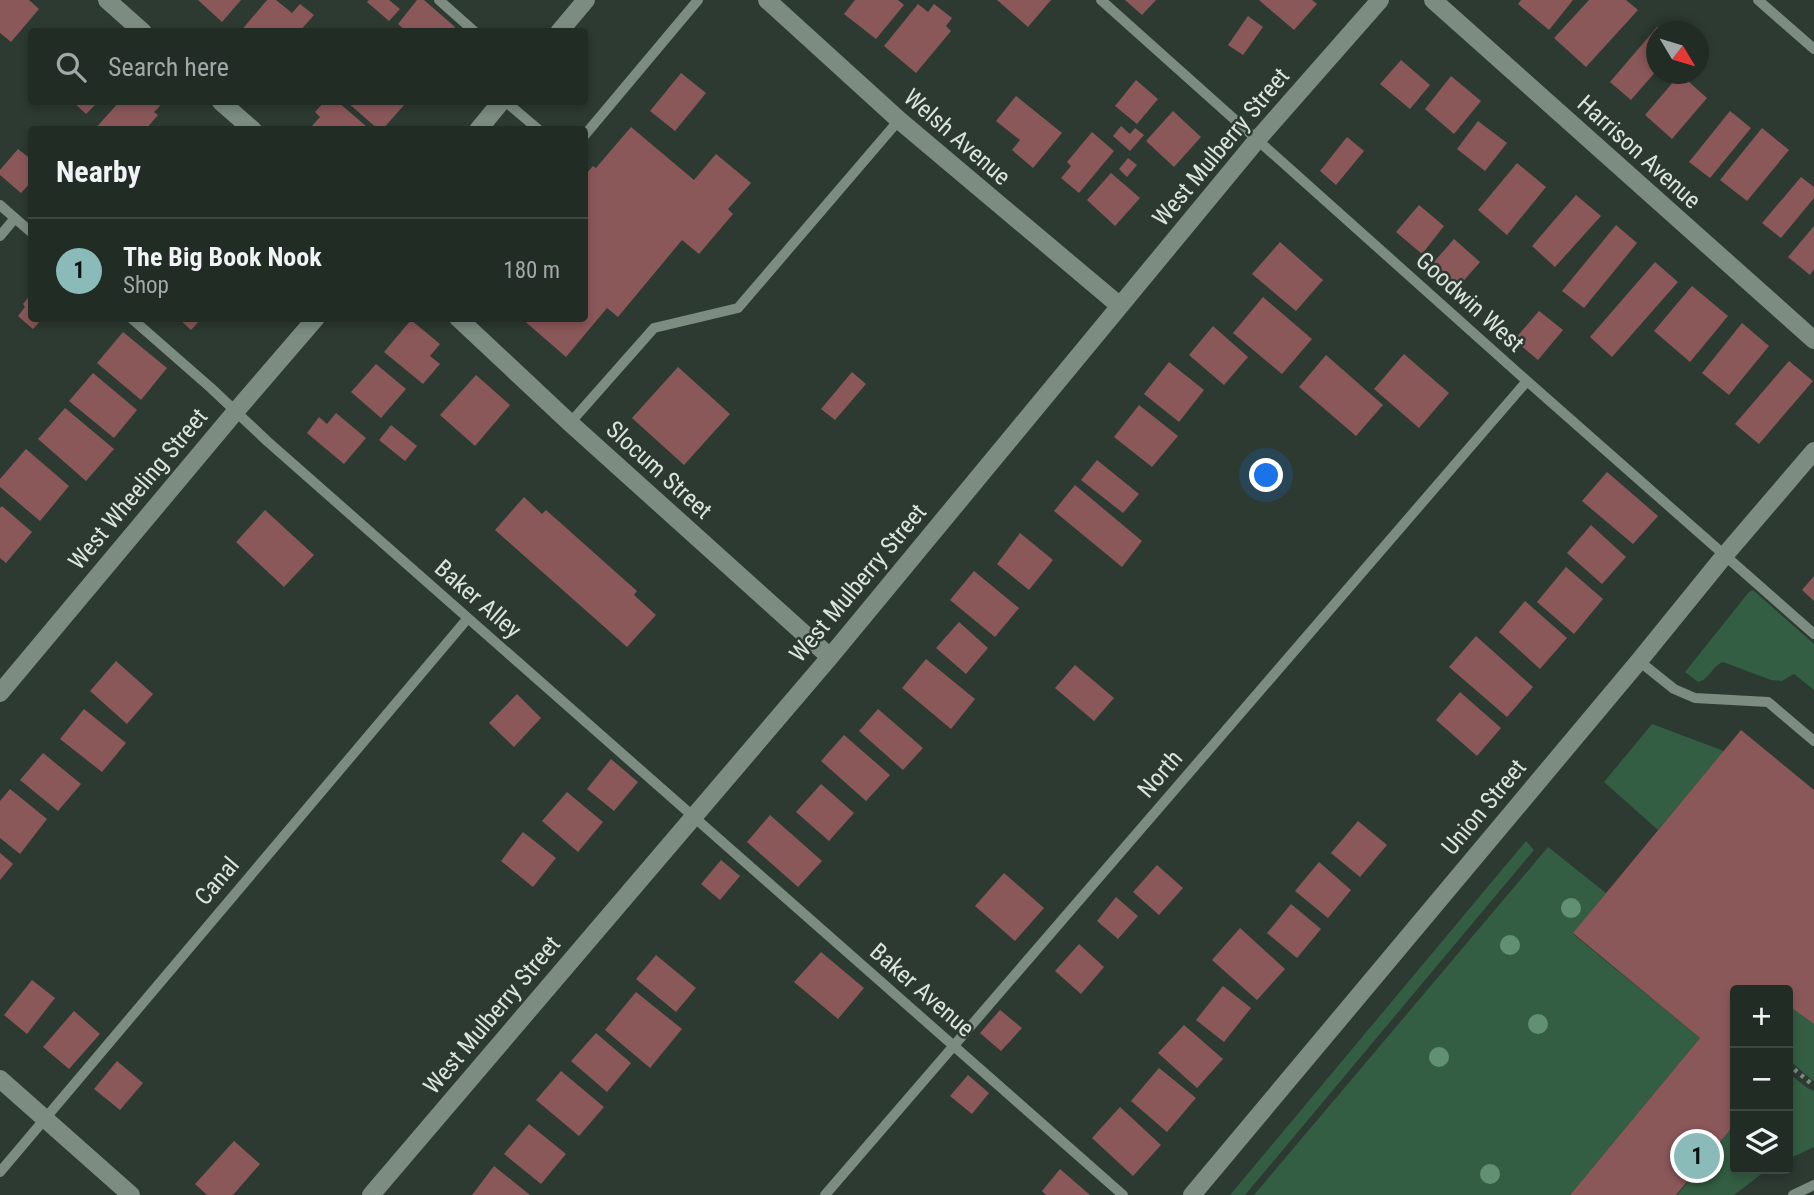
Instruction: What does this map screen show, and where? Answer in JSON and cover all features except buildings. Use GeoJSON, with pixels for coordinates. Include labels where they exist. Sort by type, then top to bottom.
{"type":"FeatureCollection","features":[{"type":"Feature","properties":{"kind":"street"},"geometry":{"type":"LineString","coordinates":[[107,0],[138,28]]}},
{"type":"Feature","properties":{"kind":"street"},"geometry":{"type":"LineString","coordinates":[[562,28],[586,0]]}},
{"type":"Feature","properties":{"kind":"street","name":"Welsh Avenue"},"geometry":{"type":"LineString","coordinates":[[767,0],[899,120],[1119,306]]}},
{"type":"Feature","properties":{"kind":"street","name":"West Mulberry Street"},"geometry":{"type":"LineString","coordinates":[[371,1195],[830,657],[1257,140],[1380,0]]}},
{"type":"Feature","properties":{"kind":"street","name":"Harrison Avenue"},"geometry":{"type":"LineString","coordinates":[[1433,0],[1814,340]]}},
{"type":"Feature","properties":{"kind":"street"},"geometry":{"type":"LineString","coordinates":[[225,105],[249,126]]}},
{"type":"Feature","properties":{"kind":"street"},"geometry":{"type":"LineString","coordinates":[[482,126],[501,105]]}},
{"type":"Feature","properties":{"kind":"street","name":"West Wheeling Street"},"geometry":{"type":"LineString","coordinates":[[0,693],[313,322]]}},
{"type":"Feature","properties":{"kind":"street","name":"Slocum Street"},"geometry":{"type":"LineString","coordinates":[[462,322],[570,423],[830,657]]}},
{"type":"Feature","properties":{"kind":"street","name":"Union Street"},"geometry":{"type":"LineString","coordinates":[[1192,1195],[1814,451]]}},
{"type":"Feature","properties":{"kind":"street"},"geometry":{"type":"LineString","coordinates":[[0,1079],[131,1195]]}},
{"type":"Feature","properties":{"kind":"lane"},"geometry":{"type":"LineString","coordinates":[[439,0],[470,28]]}},
{"type":"Feature","properties":{"kind":"lane"},"geometry":{"type":"LineString","coordinates":[[588,131],[698,0]]}},
{"type":"Feature","properties":{"kind":"lane","name":"Goodwin West"},"geometry":{"type":"LineString","coordinates":[[1101,0],[1814,634]]}},
{"type":"Feature","properties":{"kind":"lane"},"geometry":{"type":"LineString","coordinates":[[1758,0],[1814,49]]}},
{"type":"Feature","properties":{"kind":"lane"},"geometry":{"type":"LineString","coordinates":[[508,105],[534,126]]}},
{"type":"Feature","properties":{"kind":"lane"},"geometry":{"type":"LineString","coordinates":[[570,423],[654,328],[738,308],[899,120]]}},
{"type":"Feature","properties":{"kind":"lane"},"geometry":{"type":"LineString","coordinates":[[0,205],[28,229]]}},
{"type":"Feature","properties":{"kind":"lane"},"geometry":{"type":"LineString","coordinates":[[0,236],[15,218]]}},
{"type":"Feature","properties":{"kind":"lane"},"geometry":{"type":"LineString","coordinates":[[136,322],[236,411]]}},
{"type":"Feature","properties":{"kind":"lane","name":"North"},"geometry":{"type":"LineString","coordinates":[[825,1195],[1527,381]]}},
{"type":"Feature","properties":{"kind":"lane","name":"Baker Alley"},"geometry":{"type":"LineString","coordinates":[[236,411],[693,817]]}},
{"type":"Feature","properties":{"kind":"lane","name":"Canal"},"geometry":{"type":"LineString","coordinates":[[0,1172],[468,618]]}},
{"type":"Feature","properties":{"kind":"lane"},"geometry":{"type":"LineString","coordinates":[[1639,661],[1674,689],[1695,698],[1768,702],[1814,741]]}},
{"type":"Feature","properties":{"kind":"lane","name":"Baker Avenue"},"geometry":{"type":"LineString","coordinates":[[693,817],[1123,1195]]}},
{"type":"Feature","properties":{"kind":"lane"},"geometry":{"type":"LineString","coordinates":[[1793,1195],[1814,1185]]}},
{"type":"Feature","properties":{"kind":"path"},"geometry":{"type":"LineString","coordinates":[[1793,1068],[1814,1086]]}},
{"type":"Feature","properties":{"kind":"green space"},"geometry":{"type":"Polygon","coordinates":[[[1753,590],[1814,644],[1814,690],[1794,674],[1782,681],[1771,680],[1723,662],[1698,682],[1685,672],[1753,590]]]}},
{"type":"Feature","properties":{"kind":"green space"},"geometry":{"type":"Polygon","coordinates":[[[1652,724],[1724,751],[1658,830],[1604,782],[1652,724]]]}},
{"type":"Feature","properties":{"kind":"green space"},"geometry":{"type":"Polygon","coordinates":[[[1526,841],[1534,850],[1245,1195],[1230,1195],[1526,841]]]}},
{"type":"Feature","properties":{"kind":"green space"},"geometry":{"type":"Polygon","coordinates":[[[1548,847],[1606,893],[1573,934],[1700,1038],[1570,1195],[1254,1195],[1548,847]]]}},
{"type":"Feature","properties":{"kind":"green space"},"geometry":{"type":"Polygon","coordinates":[[[1793,1009],[1814,1024],[1814,1082],[1793,1063],[1793,1009]]]}},
{"type":"Feature","properties":{"kind":"green space"},"geometry":{"type":"Polygon","coordinates":[[[1793,1077],[1814,1091],[1814,1147],[1793,1157],[1793,1077]]]}},
{"type":"Feature","properties":{"kind":"green space"},"geometry":{"type":"Polygon","coordinates":[[[1730,1130],[1730,1174],[1761,1174],[1734,1195],[1677,1195],[1730,1130]]]}},
{"type":"Feature","properties":{"kind":"place","name":"The Big Book Nook"},"geometry":{"type":"Point","coordinates":[1697,1156]}}]}
